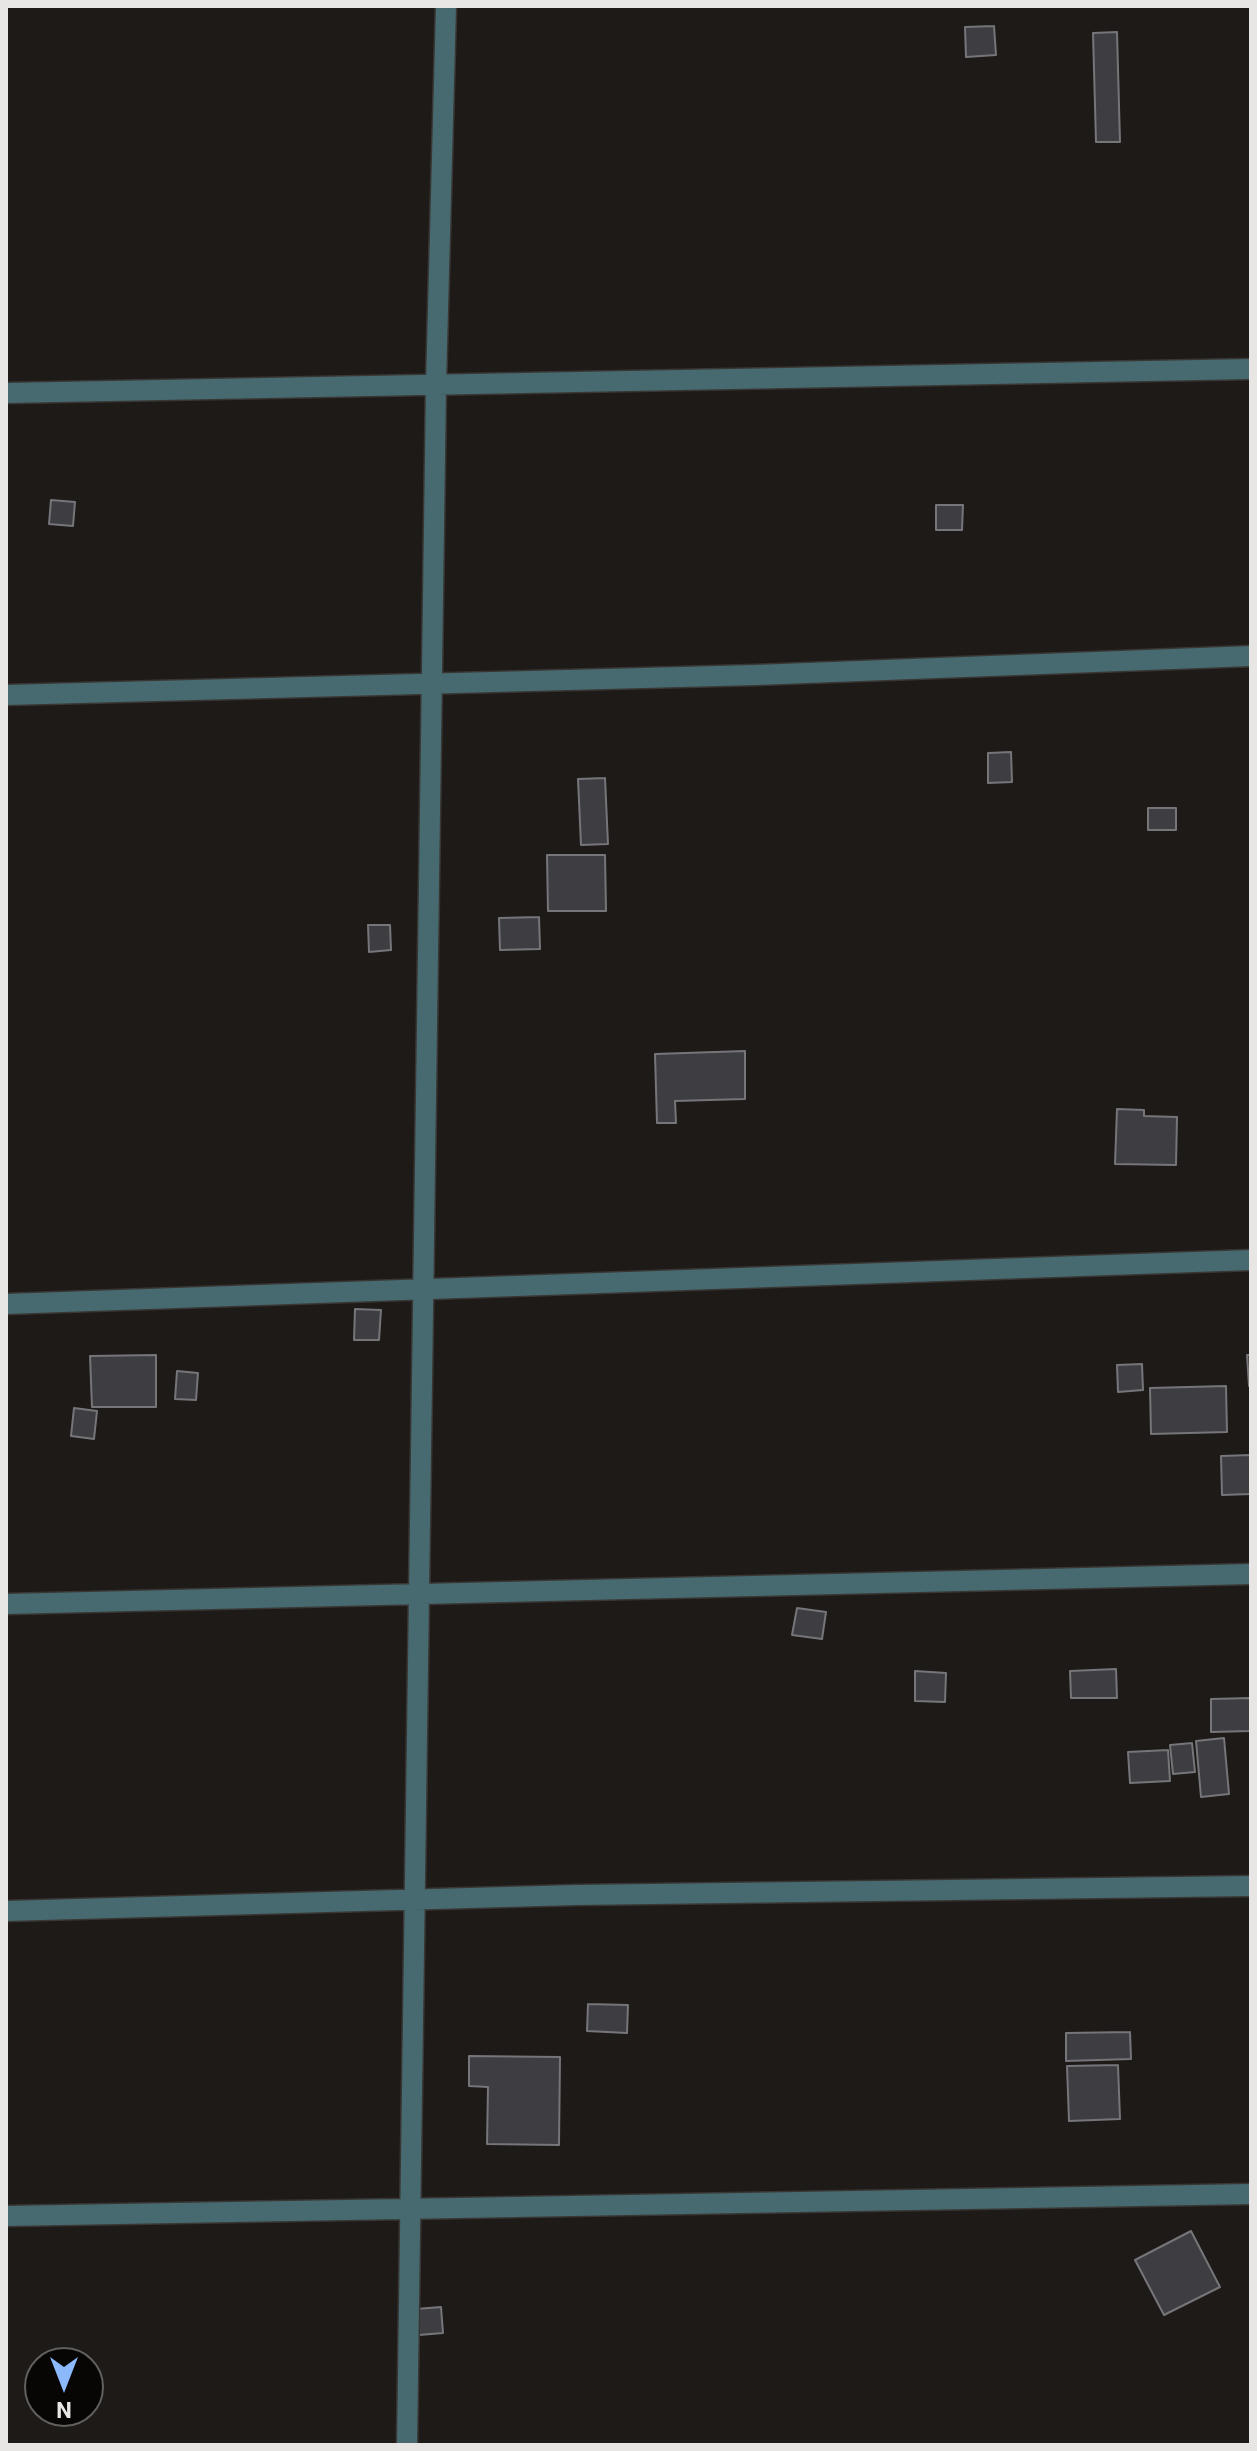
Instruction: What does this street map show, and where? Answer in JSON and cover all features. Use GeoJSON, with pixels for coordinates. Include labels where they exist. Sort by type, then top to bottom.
{"type":"FeatureCollection","features":[{"type":"Feature","properties":{"kind":"street"},"geometry":{"type":"LineString","coordinates":[[407,2445],[436,385],[446,6]]}},
{"type":"Feature","properties":{"kind":"street"},"geometry":{"type":"LineString","coordinates":[[6,393],[1251,369]]}},
{"type":"Feature","properties":{"kind":"street"},"geometry":{"type":"LineString","coordinates":[[6,695],[755,675],[1251,656]]}},
{"type":"Feature","properties":{"kind":"street"},"geometry":{"type":"LineString","coordinates":[[6,1304],[1251,1260]]}},
{"type":"Feature","properties":{"kind":"street"},"geometry":{"type":"LineString","coordinates":[[6,1604],[1251,1574]]}},
{"type":"Feature","properties":{"kind":"street"},"geometry":{"type":"LineString","coordinates":[[6,1911],[576,1895],[1251,1886]]}},
{"type":"Feature","properties":{"kind":"street"},"geometry":{"type":"LineString","coordinates":[[6,2216],[1251,2194]]}},
{"type":"Feature","properties":{"kind":"building"},"geometry":{"type":"Polygon","coordinates":[[[994,26],[996,55],[966,57],[965,27],[994,26]]]}},
{"type":"Feature","properties":{"kind":"building"},"geometry":{"type":"Polygon","coordinates":[[[1117,32],[1120,142],[1096,142],[1093,33],[1117,32]]]}},
{"type":"Feature","properties":{"kind":"building"},"geometry":{"type":"Polygon","coordinates":[[[51,500],[75,502],[73,526],[49,524],[51,500]]]}},
{"type":"Feature","properties":{"kind":"building"},"geometry":{"type":"Polygon","coordinates":[[[936,505],[963,505],[962,530],[936,530],[936,505]]]}},
{"type":"Feature","properties":{"kind":"building"},"geometry":{"type":"Polygon","coordinates":[[[1011,752],[1012,782],[988,783],[988,753],[1011,752]]]}},
{"type":"Feature","properties":{"kind":"building"},"geometry":{"type":"Polygon","coordinates":[[[605,778],[608,844],[581,845],[578,779],[605,778]]]}},
{"type":"Feature","properties":{"kind":"building"},"geometry":{"type":"Polygon","coordinates":[[[1148,808],[1176,808],[1176,830],[1148,830],[1148,808]]]}},
{"type":"Feature","properties":{"kind":"building"},"geometry":{"type":"Polygon","coordinates":[[[547,855],[605,855],[606,911],[548,911],[547,855]]]}},
{"type":"Feature","properties":{"kind":"building"},"geometry":{"type":"Polygon","coordinates":[[[539,917],[540,949],[500,950],[499,918],[539,917]]]}},
{"type":"Feature","properties":{"kind":"building"},"geometry":{"type":"Polygon","coordinates":[[[368,925],[390,925],[391,950],[369,952],[368,925]]]}},
{"type":"Feature","properties":{"kind":"building"},"geometry":{"type":"Polygon","coordinates":[[[745,1051],[745,1099],[675,1101],[676,1123],[657,1123],[655,1054],[745,1051]]]}},
{"type":"Feature","properties":{"kind":"building"},"geometry":{"type":"Polygon","coordinates":[[[1117,1109],[1144,1110],[1144,1116],[1177,1117],[1176,1165],[1115,1164],[1117,1109]]]}},
{"type":"Feature","properties":{"kind":"building"},"geometry":{"type":"Polygon","coordinates":[[[355,1309],[381,1310],[379,1340],[354,1340],[355,1309]]]}},
{"type":"Feature","properties":{"kind":"building"},"geometry":{"type":"Polygon","coordinates":[[[156,1355],[156,1407],[92,1407],[90,1356],[156,1355]]]}},
{"type":"Feature","properties":{"kind":"building"},"geometry":{"type":"Polygon","coordinates":[[[1247,1355],[1251,1355],[1251,1386],[1249,1386],[1247,1355]]]}},
{"type":"Feature","properties":{"kind":"building"},"geometry":{"type":"Polygon","coordinates":[[[1142,1364],[1143,1390],[1118,1392],[1117,1365],[1142,1364]]]}},
{"type":"Feature","properties":{"kind":"building"},"geometry":{"type":"Polygon","coordinates":[[[177,1371],[198,1373],[196,1400],[175,1399],[177,1371]]]}},
{"type":"Feature","properties":{"kind":"building"},"geometry":{"type":"Polygon","coordinates":[[[1226,1386],[1227,1432],[1151,1434],[1150,1388],[1226,1386]]]}},
{"type":"Feature","properties":{"kind":"building"},"geometry":{"type":"Polygon","coordinates":[[[74,1408],[97,1411],[94,1439],[71,1436],[74,1408]]]}},
{"type":"Feature","properties":{"kind":"building"},"geometry":{"type":"Polygon","coordinates":[[[1251,1455],[1251,1494],[1222,1495],[1221,1456],[1251,1455]]]}},
{"type":"Feature","properties":{"kind":"building"},"geometry":{"type":"Polygon","coordinates":[[[797,1608],[826,1612],[822,1639],[792,1635],[797,1608]]]}},
{"type":"Feature","properties":{"kind":"building"},"geometry":{"type":"Polygon","coordinates":[[[1116,1669],[1117,1698],[1071,1698],[1070,1671],[1116,1669]]]}},
{"type":"Feature","properties":{"kind":"building"},"geometry":{"type":"Polygon","coordinates":[[[915,1671],[946,1673],[945,1702],[915,1701],[915,1671]]]}},
{"type":"Feature","properties":{"kind":"building"},"geometry":{"type":"Polygon","coordinates":[[[1251,1698],[1251,1731],[1211,1732],[1211,1699],[1251,1698]]]}},
{"type":"Feature","properties":{"kind":"building"},"geometry":{"type":"Polygon","coordinates":[[[1224,1738],[1229,1794],[1201,1797],[1196,1741],[1224,1738]]]}},
{"type":"Feature","properties":{"kind":"building"},"geometry":{"type":"Polygon","coordinates":[[[1192,1743],[1195,1772],[1173,1774],[1170,1745],[1192,1743]]]}},
{"type":"Feature","properties":{"kind":"building"},"geometry":{"type":"Polygon","coordinates":[[[1168,1750],[1170,1781],[1130,1783],[1128,1752],[1168,1750]]]}},
{"type":"Feature","properties":{"kind":"building"},"geometry":{"type":"Polygon","coordinates":[[[588,2004],[628,2005],[627,2033],[587,2031],[588,2004]]]}},
{"type":"Feature","properties":{"kind":"building"},"geometry":{"type":"Polygon","coordinates":[[[1130,2032],[1131,2059],[1066,2061],[1066,2033],[1130,2032]]]}},
{"type":"Feature","properties":{"kind":"building"},"geometry":{"type":"Polygon","coordinates":[[[469,2056],[560,2057],[559,2145],[487,2144],[488,2087],[469,2086],[469,2056]]]}},
{"type":"Feature","properties":{"kind":"building"},"geometry":{"type":"Polygon","coordinates":[[[1118,2065],[1120,2119],[1069,2121],[1067,2066],[1118,2065]]]}},
{"type":"Feature","properties":{"kind":"building"},"geometry":{"type":"Polygon","coordinates":[[[1191,2231],[1220,2287],[1164,2315],[1135,2260],[1191,2231]]]}},
{"type":"Feature","properties":{"kind":"building"},"geometry":{"type":"Polygon","coordinates":[[[441,2307],[443,2333],[419,2335],[416,2309],[441,2307]]]}}]}
